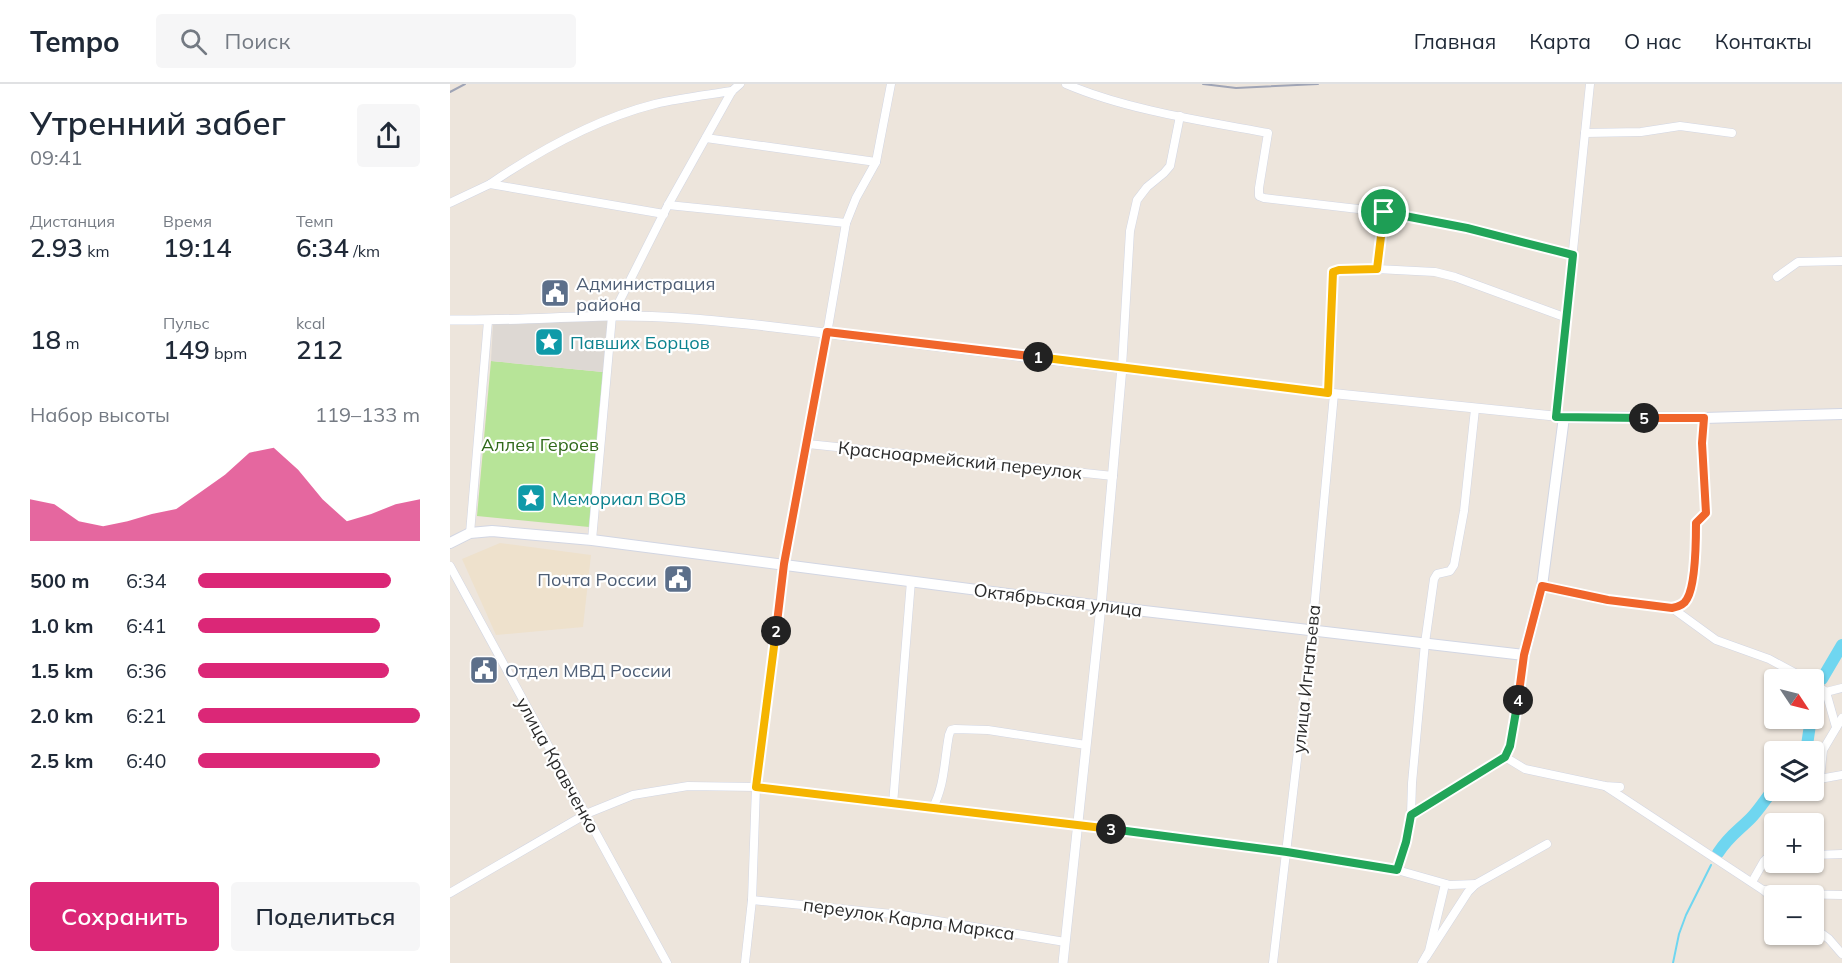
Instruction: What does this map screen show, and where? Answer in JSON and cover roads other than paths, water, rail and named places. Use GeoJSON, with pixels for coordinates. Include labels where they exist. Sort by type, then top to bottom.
{"type":"FeatureCollection","features":[{"type":"Feature","properties":{"kind":"main road"},"geometry":{"type":"LineString","coordinates":[[1524,655],[1542,586],[1560,417],[1704,418],[1842,414]]}},
{"type":"Feature","properties":{"kind":"main road","name":"Октябрьская улица"},"geometry":{"type":"LineString","coordinates":[[470,532],[492,531],[592,540],[1101,606],[1524,655]]}},
{"type":"Feature","properties":{"kind":"main road"},"geometry":{"type":"LineString","coordinates":[[450,543],[470,532]]}},
{"type":"Feature","properties":{"kind":"street"},"geometry":{"type":"LineString","coordinates":[[592,540],[612,316],[668,205],[732,91],[740,84]]}},
{"type":"Feature","properties":{"kind":"street"},"geometry":{"type":"LineString","coordinates":[[745,963],[752,900],[756,787],[784,564],[808,444],[846,223],[855,198],[876,162],[891,84]]}},
{"type":"Feature","properties":{"kind":"street"},"geometry":{"type":"LineString","coordinates":[[1066,84],[1092,94],[1180,116],[1268,133],[1259,196],[1384,212],[1467,228],[1573,255]]}},
{"type":"Feature","properties":{"kind":"street"},"geometry":{"type":"LineString","coordinates":[[450,320],[488,321],[612,316],[684,318],[827,332],[1331,393],[1560,417],[1567,318],[1590,84]]}},
{"type":"Feature","properties":{"kind":"street"},"geometry":{"type":"LineString","coordinates":[[450,203],[490,184],[527,158],[574,134],[618,116],[657,103],[732,91]]}},
{"type":"Feature","properties":{"kind":"street"},"geometry":{"type":"LineString","coordinates":[[1063,963],[1113,476],[1130,231],[1137,200],[1147,187],[1170,166],[1180,116]]}},
{"type":"Feature","properties":{"kind":"street"},"geometry":{"type":"LineString","coordinates":[[1585,133],[1641,132],[1680,126],[1732,133]]}},
{"type":"Feature","properties":{"kind":"street"},"geometry":{"type":"LineString","coordinates":[[706,138],[876,162]]}},
{"type":"Feature","properties":{"kind":"street"},"geometry":{"type":"LineString","coordinates":[[490,184],[664,214]]}},
{"type":"Feature","properties":{"kind":"street"},"geometry":{"type":"LineString","coordinates":[[668,205],[846,223]]}},
{"type":"Feature","properties":{"kind":"street"},"geometry":{"type":"LineString","coordinates":[[1384,212],[1377,269],[1435,272],[1455,277],[1567,318]]}},
{"type":"Feature","properties":{"kind":"street"},"geometry":{"type":"LineString","coordinates":[[1777,277],[1797,262],[1842,261]]}},
{"type":"Feature","properties":{"kind":"street","name":"улица Игнатьева"},"geometry":{"type":"LineString","coordinates":[[1273,963],[1312,632],[1331,393],[1333,272],[1377,269]]}},
{"type":"Feature","properties":{"kind":"street"},"geometry":{"type":"LineString","coordinates":[[470,532],[488,321]]}},
{"type":"Feature","properties":{"kind":"street"},"geometry":{"type":"LineString","coordinates":[[1397,870],[1406,842],[1411,815],[1425,643],[1434,579],[1437,574],[1453,569],[1454,565],[1464,511],[1474,409]]}},
{"type":"Feature","properties":{"kind":"street"},"geometry":{"type":"LineString","coordinates":[[1542,586],[1608,600],[1672,608],[1679,606],[1688,598],[1694,567],[1696,523],[1706,513],[1702,443],[1704,418]]}},
{"type":"Feature","properties":{"kind":"street","name":"Красноармейский переулок"},"geometry":{"type":"LineString","coordinates":[[808,444],[1113,476]]}},
{"type":"Feature","properties":{"kind":"street","name":"улица Кравченко"},"geometry":{"type":"LineString","coordinates":[[450,566],[667,963]]}},
{"type":"Feature","properties":{"kind":"street"},"geometry":{"type":"LineString","coordinates":[[892,804],[911,581]]}},
{"type":"Feature","properties":{"kind":"street"},"geometry":{"type":"LineString","coordinates":[[1672,608],[1716,640],[1769,659],[1788,669]]}},
{"type":"Feature","properties":{"kind":"street"},"geometry":{"type":"LineString","coordinates":[[1411,815],[1505,757],[1510,746],[1524,655]]}},
{"type":"Feature","properties":{"kind":"street"},"geometry":{"type":"LineString","coordinates":[[1836,727],[1826,692],[1842,688]]}},
{"type":"Feature","properties":{"kind":"street"},"geometry":{"type":"LineString","coordinates":[[1824,748],[1842,718]]}},
{"type":"Feature","properties":{"kind":"street"},"geometry":{"type":"LineString","coordinates":[[932,809],[939,797],[943,781],[951,730],[988,730],[1086,745]]}},
{"type":"Feature","properties":{"kind":"street"},"geometry":{"type":"LineString","coordinates":[[1505,757],[1525,769],[1605,786],[1620,787]]}},
{"type":"Feature","properties":{"kind":"street"},"geometry":{"type":"LineString","coordinates":[[1824,778],[1842,775]]}},
{"type":"Feature","properties":{"kind":"street"},"geometry":{"type":"LineString","coordinates":[[450,893],[586,814],[633,795],[688,786],[756,787],[1077,825],[1287,852],[1397,870],[1445,884],[1461,886],[1476,884]]}},
{"type":"Feature","properties":{"kind":"street"},"geometry":{"type":"LineString","coordinates":[[1605,786],[1636,804],[1763,890],[1791,894],[1842,895]]}},
{"type":"Feature","properties":{"kind":"street"},"geometry":{"type":"LineString","coordinates":[[1424,960],[1468,892],[1476,884],[1547,844]]}},
{"type":"Feature","properties":{"kind":"street"},"geometry":{"type":"LineString","coordinates":[[1824,855],[1842,854]]}},
{"type":"Feature","properties":{"kind":"street"},"geometry":{"type":"LineString","coordinates":[[1752,882],[1764,867]]}},
{"type":"Feature","properties":{"kind":"street"},"geometry":{"type":"LineString","coordinates":[[1424,960],[1445,884]]}},
{"type":"Feature","properties":{"kind":"street","name":"переулок Карла Маркса"},"geometry":{"type":"LineString","coordinates":[[752,900],[902,915],[1065,942]]}},
{"type":"Feature","properties":{"kind":"street"},"geometry":{"type":"LineString","coordinates":[[1824,935],[1842,954]]}},
{"type":"Feature","properties":{"kind":"waterway"},"geometry":{"type":"LineString","coordinates":[[1824,676],[1842,645]]}},
{"type":"Feature","properties":{"kind":"waterway"},"geometry":{"type":"LineString","coordinates":[[1808,741],[1809,729]]}},
{"type":"Feature","properties":{"kind":"waterway"},"geometry":{"type":"LineString","coordinates":[[1718,853],[1765,801]]}},
{"type":"Feature","properties":{"kind":"waterway"},"geometry":{"type":"LineString","coordinates":[[1673,963],[1686,915],[1711,865]]}},
{"type":"Feature","properties":{"kind":"railway"},"geometry":{"type":"LineString","coordinates":[[450,92],[465,84]]}},
{"type":"Feature","properties":{"kind":"railway"},"geometry":{"type":"LineString","coordinates":[[1203,84],[1236,88],[1318,84]]}},
{"type":"Feature","properties":{"kind":"place","name":"Администрация района"},"geometry":{"type":"Point","coordinates":[555,293]}},
{"type":"Feature","properties":{"kind":"place","name":"Павших Борцов"},"geometry":{"type":"Point","coordinates":[549,342]}},
{"type":"Feature","properties":{"kind":"place","name":"Мемориал ВОВ"},"geometry":{"type":"Point","coordinates":[531,498]}},
{"type":"Feature","properties":{"kind":"place","name":"Почта России"},"geometry":{"type":"Point","coordinates":[678,579]}},
{"type":"Feature","properties":{"kind":"place","name":"Отдел МВД России"},"geometry":{"type":"Point","coordinates":[484,670]}},
{"type":"Feature","properties":{"kind":"park label","name":"Аллея Героев"},"geometry":{"type":"Point","coordinates":[540,444]}}]}
